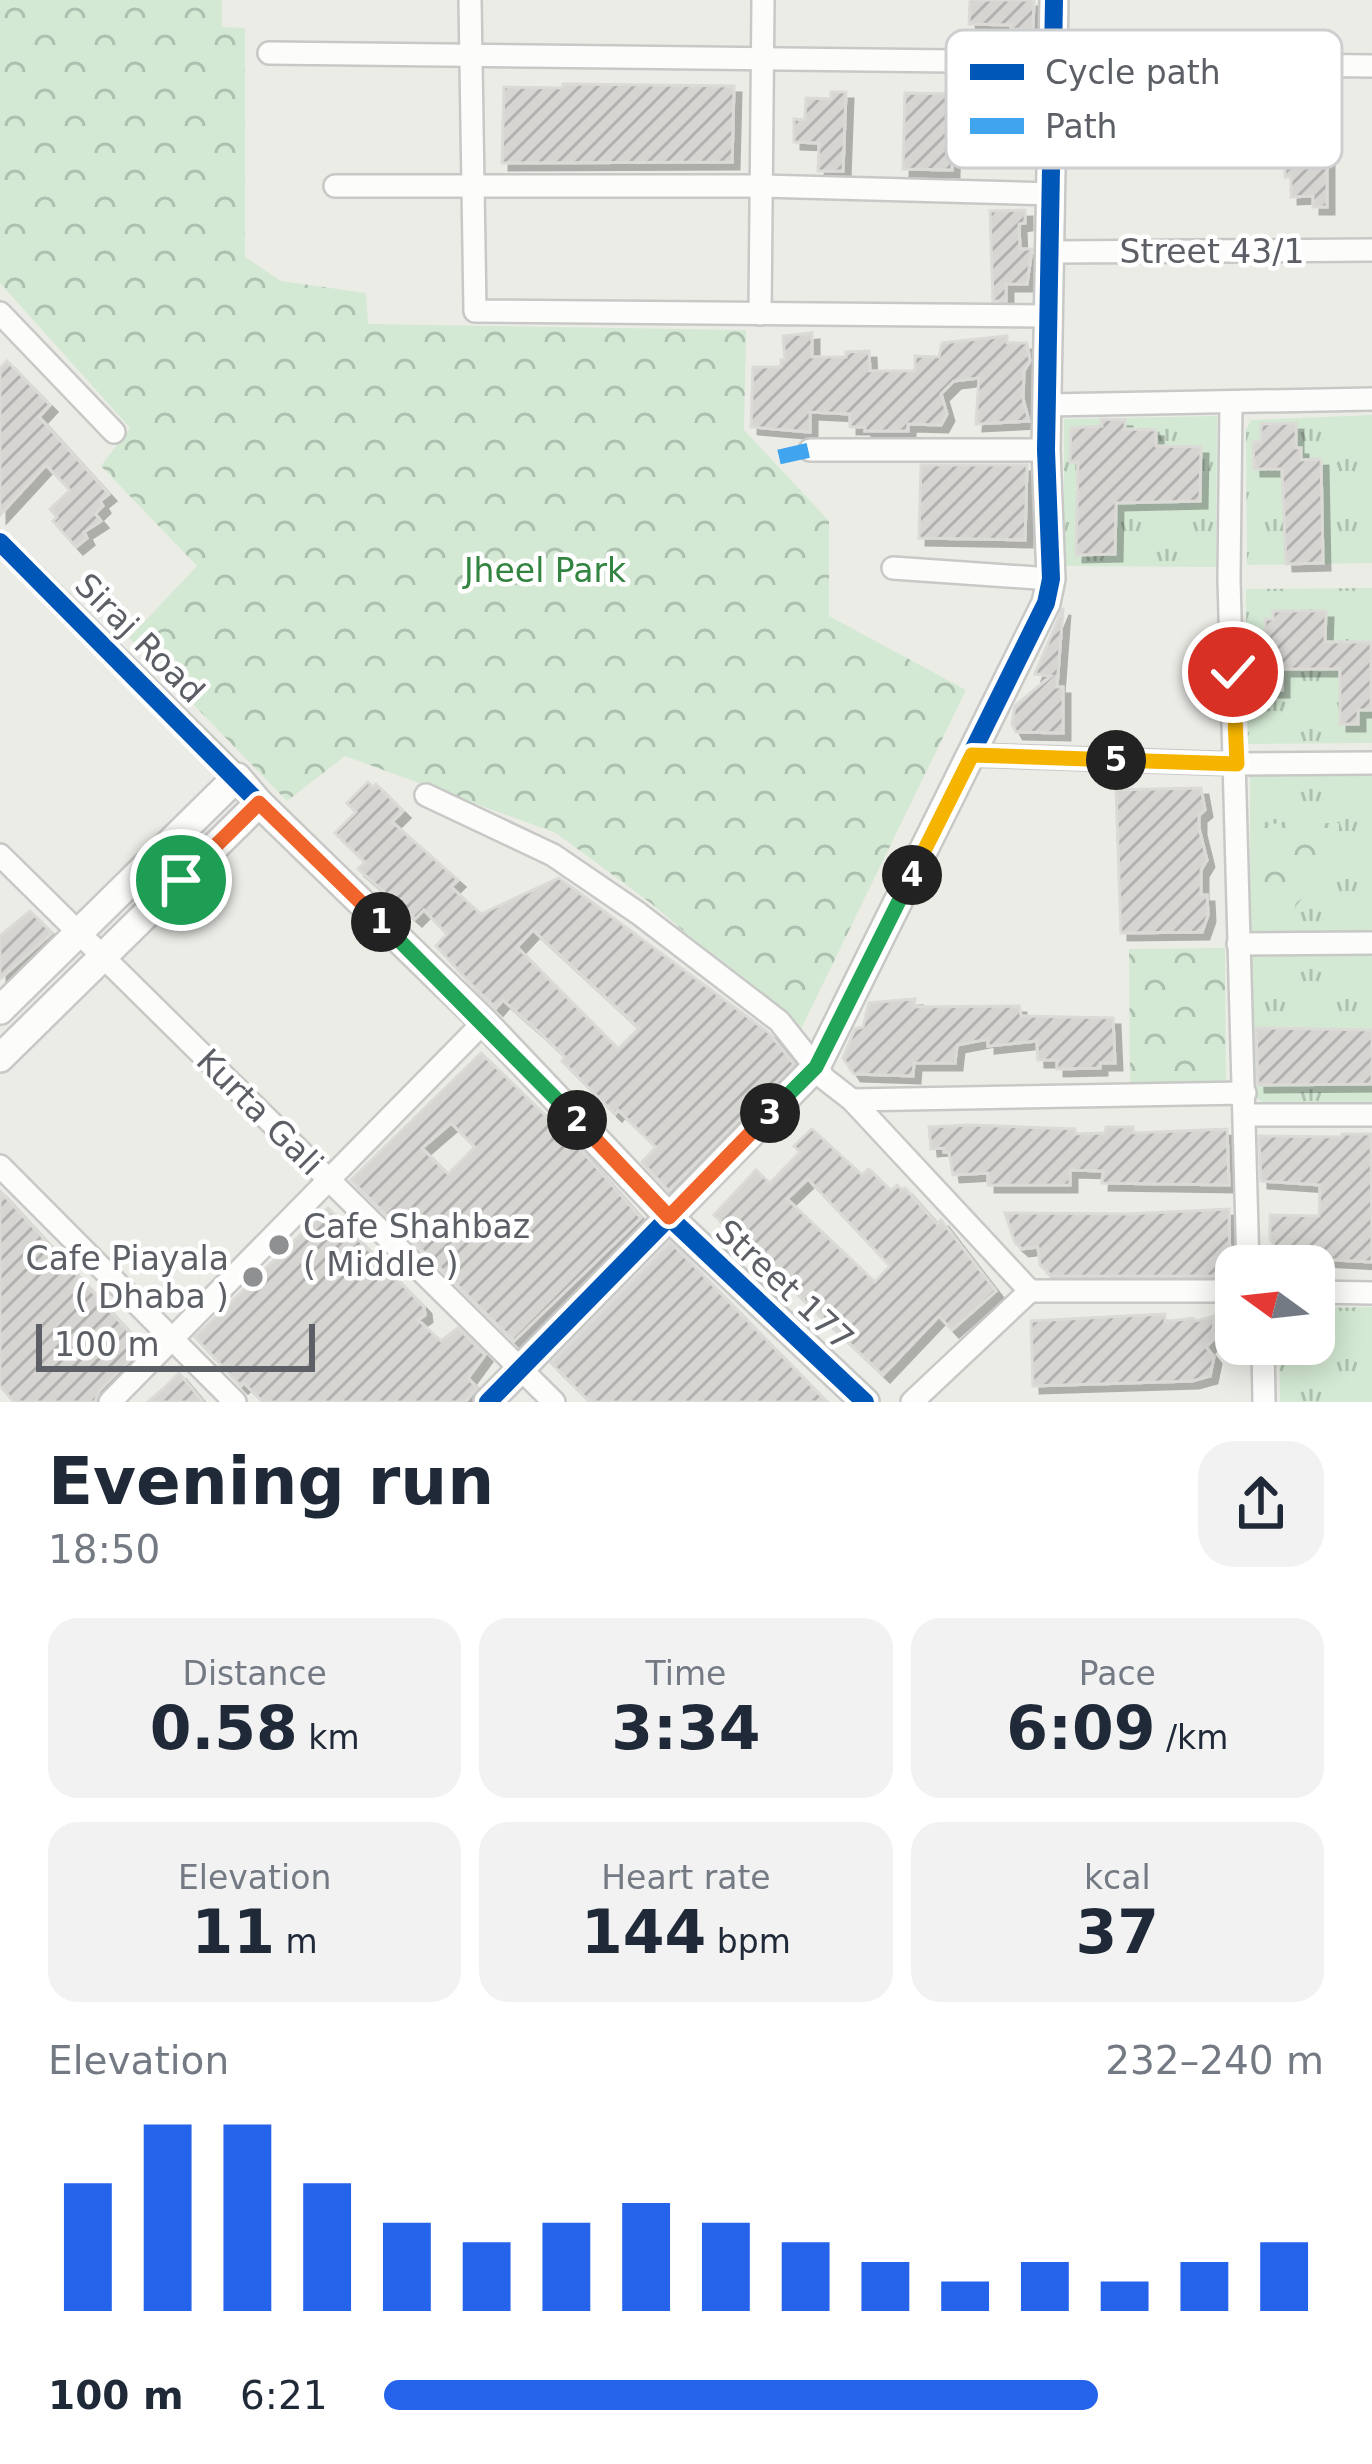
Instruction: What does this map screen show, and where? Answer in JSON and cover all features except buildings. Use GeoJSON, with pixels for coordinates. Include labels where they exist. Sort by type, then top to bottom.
{"type":"FeatureCollection","features":[{"type":"Feature","properties":{"kind":"street"},"geometry":{"type":"LineString","coordinates":[[470,0],[475,310],[1051,316]]}},
{"type":"Feature","properties":{"kind":"street"},"geometry":{"type":"LineString","coordinates":[[760,314],[763,0]]}},
{"type":"Feature","properties":{"kind":"street"},"geometry":{"type":"LineString","coordinates":[[268,53],[946,62]]}},
{"type":"Feature","properties":{"kind":"street"},"geometry":{"type":"LineString","coordinates":[[1342,66],[1372,66]]}},
{"type":"Feature","properties":{"kind":"street"},"geometry":{"type":"LineString","coordinates":[[488,1402],[816,1067],[1046,603],[1052,579],[1046,450],[1053,168]]}},
{"type":"Feature","properties":{"kind":"street"},"geometry":{"type":"LineString","coordinates":[[335,186],[761,186],[1053,194]]}},
{"type":"Feature","properties":{"kind":"street","name":"Street 43/1"},"geometry":{"type":"LineString","coordinates":[[1052,252],[1372,250]]}},
{"type":"Feature","properties":{"kind":"street"},"geometry":{"type":"LineString","coordinates":[[0,313],[114,432]]}},
{"type":"Feature","properties":{"kind":"street"},"geometry":{"type":"LineString","coordinates":[[1048,405],[1372,398]]}},
{"type":"Feature","properties":{"kind":"street"},"geometry":{"type":"LineString","coordinates":[[1231,402],[1229,580],[1248,1245]]}},
{"type":"Feature","properties":{"kind":"street"},"geometry":{"type":"LineString","coordinates":[[810,451],[1046,450]]}},
{"type":"Feature","properties":{"kind":"street","name":"Siraj Road"},"geometry":{"type":"LineString","coordinates":[[6,558],[237,777]]}},
{"type":"Feature","properties":{"kind":"street"},"geometry":{"type":"LineString","coordinates":[[892,568],[1052,579]]}},
{"type":"Feature","properties":{"kind":"street"},"geometry":{"type":"LineString","coordinates":[[972,755],[1237,764],[1372,763]]}},
{"type":"Feature","properties":{"kind":"street"},"geometry":{"type":"LineString","coordinates":[[0,1010],[237,777]]}},
{"type":"Feature","properties":{"kind":"street","name":"Street 177"},"geometry":{"type":"LineString","coordinates":[[237,777],[484,1022],[669,1217],[865,1402]]}},
{"type":"Feature","properties":{"kind":"street"},"geometry":{"type":"LineString","coordinates":[[426,795],[553,855],[779,1021],[816,1067],[1030,1292]]}},
{"type":"Feature","properties":{"kind":"street"},"geometry":{"type":"LineString","coordinates":[[0,1058],[259,803]]}},
{"type":"Feature","properties":{"kind":"street","name":"Kurta Gali"},"geometry":{"type":"LineString","coordinates":[[0,855],[554,1402]]}},
{"type":"Feature","properties":{"kind":"street"},"geometry":{"type":"LineString","coordinates":[[1238,944],[1372,944]]}},
{"type":"Feature","properties":{"kind":"street"},"geometry":{"type":"LineString","coordinates":[[110,1402],[484,1022]]}},
{"type":"Feature","properties":{"kind":"street"},"geometry":{"type":"LineString","coordinates":[[852,1100],[1245,1104],[1372,1115]]}},
{"type":"Feature","properties":{"kind":"street"},"geometry":{"type":"LineString","coordinates":[[0,1166],[235,1402]]}},
{"type":"Feature","properties":{"kind":"street"},"geometry":{"type":"LineString","coordinates":[[912,1402],[1030,1292],[1215,1291]]}},
{"type":"Feature","properties":{"kind":"street"},"geometry":{"type":"LineString","coordinates":[[1335,1292],[1372,1293]]}},
{"type":"Feature","properties":{"kind":"street"},"geometry":{"type":"LineString","coordinates":[[1263,1365],[1264,1402]]}},
{"type":"Feature","properties":{"kind":"green space","name":"Jheel Park"},"geometry":{"type":"Polygon","coordinates":[[[0,0],[222,0],[222,27],[245,28],[245,257],[281,281],[366,293],[368,324],[746,330],[744,430],[829,521],[829,616],[966,690],[800,1031],[652,904],[556,833],[345,756],[287,801],[129,638],[197,566],[101,466],[130,428],[0,283],[0,0]]]}},
{"type":"Feature","properties":{"kind":"green space"},"geometry":{"type":"Polygon","coordinates":[[[1372,415],[1372,563],[1247,565],[1246,430],[1251,420],[1372,415]]]}},
{"type":"Feature","properties":{"kind":"green space"},"geometry":{"type":"Polygon","coordinates":[[[1217,416],[1216,567],[1064,566],[1064,419],[1217,416]]]}},
{"type":"Feature","properties":{"kind":"green space"},"geometry":{"type":"Polygon","coordinates":[[[1372,588],[1372,743],[1247,744],[1246,589],[1372,588]]]}},
{"type":"Feature","properties":{"kind":"green space"},"geometry":{"type":"Polygon","coordinates":[[[1372,774],[1372,934],[1250,934],[1250,775],[1372,774]]]}},
{"type":"Feature","properties":{"kind":"green space"},"geometry":{"type":"Polygon","coordinates":[[[1339,823],[1339,854],[1295,907],[1299,924],[1258,924],[1257,824],[1339,823]]]}},
{"type":"Feature","properties":{"kind":"green space"},"geometry":{"type":"Polygon","coordinates":[[[1225,948],[1226,1084],[1130,1085],[1129,949],[1225,948]]]}},
{"type":"Feature","properties":{"kind":"green space"},"geometry":{"type":"Polygon","coordinates":[[[1372,950],[1372,1102],[1264,1103],[1253,1096],[1252,952],[1372,950]]]}},
{"type":"Feature","properties":{"kind":"green space"},"geometry":{"type":"Polygon","coordinates":[[[1372,1307],[1372,1402],[1280,1402],[1279,1365],[1335,1365],[1335,1308],[1372,1307]]]}},
{"type":"Feature","properties":{"kind":"marked path"},"geometry":{"type":"LineString","coordinates":[[779,457],[810,450]]}},
{"type":"Feature","properties":{"kind":"cycle path"},"geometry":{"type":"LineString","coordinates":[[1053,30],[1054,0]]}},
{"type":"Feature","properties":{"kind":"cycle path"},"geometry":{"type":"LineString","coordinates":[[488,1402],[816,1067],[1046,603],[1051,579],[1046,450],[1051,168]]}},
{"type":"Feature","properties":{"kind":"cycle path"},"geometry":{"type":"LineString","coordinates":[[0,542],[484,1022],[669,1217],[865,1402]]}},
{"type":"Feature","properties":{"kind":"place","name":"Cafe Shahbaz ( Middle )"},"geometry":{"type":"Point","coordinates":[279,1245]}},
{"type":"Feature","properties":{"kind":"place","name":"Cafe Piayala ( Dhaba )"},"geometry":{"type":"Point","coordinates":[253,1277]}},
{"type":"Feature","properties":{"kind":"route"},"geometry":{"type":"LineString","coordinates":[[181,880],[259,803],[484,1022],[669,1217],[816,1067],[972,755],[1237,764],[1233,672]]}}]}
